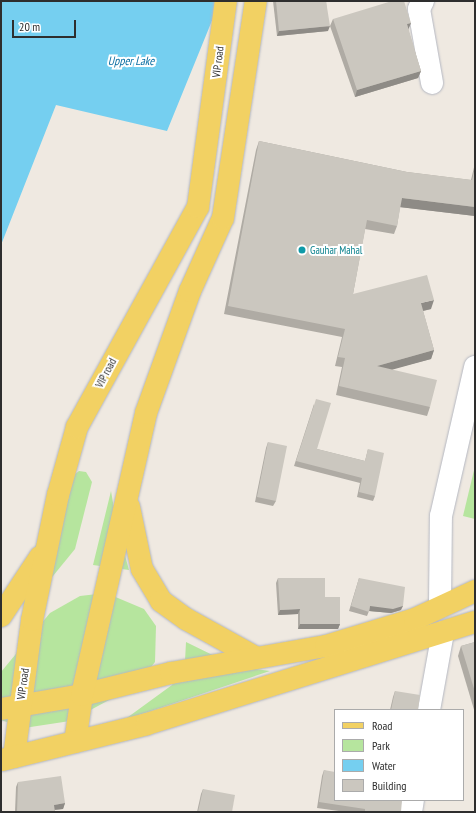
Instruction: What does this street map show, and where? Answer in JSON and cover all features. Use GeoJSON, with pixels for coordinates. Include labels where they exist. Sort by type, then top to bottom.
{"type":"FeatureCollection","features":[{"type":"Feature","properties":{"kind":"main road","name":"VIP road"},"geometry":{"type":"LineString","coordinates":[[8,759],[10,707],[32,620],[47,546],[77,427],[198,207],[226,1]]}},
{"type":"Feature","properties":{"kind":"main road"},"geometry":{"type":"LineString","coordinates":[[75,742],[82,695],[128,498],[146,413],[190,291],[224,218],[239,131],[256,1]]}},
{"type":"Feature","properties":{"kind":"main road"},"geometry":{"type":"LineString","coordinates":[[128,498],[142,569],[161,601],[186,619],[255,657]]}},
{"type":"Feature","properties":{"kind":"main road"},"geometry":{"type":"LineString","coordinates":[[1,616],[47,546]]}},
{"type":"Feature","properties":{"kind":"main road"},"geometry":{"type":"LineString","coordinates":[[10,707],[82,695],[255,657],[326,646],[415,619],[440,606],[475,591]]}},
{"type":"Feature","properties":{"kind":"main road"},"geometry":{"type":"LineString","coordinates":[[8,759],[147,724],[475,622]]}},
{"type":"Feature","properties":{"kind":"street"},"geometry":{"type":"LineString","coordinates":[[423,1],[419,9],[432,83]]}},
{"type":"Feature","properties":{"kind":"street"},"geometry":{"type":"LineString","coordinates":[[440,606],[441,516],[475,367]]}},
{"type":"Feature","properties":{"kind":"street"},"geometry":{"type":"LineString","coordinates":[[429,709],[443,632]]}},
{"type":"Feature","properties":{"kind":"street"},"geometry":{"type":"LineString","coordinates":[[411,812],[413,801]]}},
{"type":"Feature","properties":{"kind":"green space"},"geometry":{"type":"Polygon","coordinates":[[[475,466],[475,519],[463,516],[475,466]]]}},
{"type":"Feature","properties":{"kind":"green space"},"geometry":{"type":"Polygon","coordinates":[[[79,471],[86,472],[92,482],[75,549],[53,576],[2,618],[50,515],[69,479],[79,471]]]}},
{"type":"Feature","properties":{"kind":"green space"},"geometry":{"type":"Polygon","coordinates":[[[111,491],[117,526],[129,570],[93,565],[111,491]]]}},
{"type":"Feature","properties":{"kind":"green space"},"geometry":{"type":"Polygon","coordinates":[[[106,593],[144,609],[156,626],[155,662],[137,685],[70,721],[24,728],[1,720],[1,672],[50,613],[80,596],[106,593]]]}},
{"type":"Feature","properties":{"kind":"green space"},"geometry":{"type":"Polygon","coordinates":[[[186,642],[235,666],[270,671],[124,720],[172,685],[185,661],[186,642]]]}},
{"type":"Feature","properties":{"kind":"water","name":"Upper Lake"},"geometry":{"type":"Polygon","coordinates":[[[1,1],[220,1],[167,131],[56,105],[1,245],[1,1]]]}},
{"type":"Feature","properties":{"kind":"building"},"geometry":{"type":"Polygon","coordinates":[[[276,1],[326,1],[330,26],[279,31],[276,1]]]}},
{"type":"Feature","properties":{"kind":"building"},"geometry":{"type":"Polygon","coordinates":[[[392,1],[404,1],[411,23],[407,24],[421,71],[357,90],[333,19],[392,1]]]}},
{"type":"Feature","properties":{"kind":"building"},"geometry":{"type":"Polygon","coordinates":[[[259,141],[407,172],[472,180],[475,167],[475,207],[402,198],[397,226],[367,220],[353,294],[427,275],[434,300],[421,303],[434,350],[377,366],[437,380],[430,407],[339,386],[345,358],[338,357],[345,329],[228,306],[259,141]]]}},
{"type":"Feature","properties":{"kind":"building"},"geometry":{"type":"Polygon","coordinates":[[[316,399],[331,403],[317,449],[365,461],[368,449],[384,453],[375,496],[359,492],[362,478],[296,461],[316,399]]]}},
{"type":"Feature","properties":{"kind":"building"},"geometry":{"type":"Polygon","coordinates":[[[268,442],[287,446],[276,501],[257,497],[268,442]]]}},
{"type":"Feature","properties":{"kind":"building"},"geometry":{"type":"Polygon","coordinates":[[[278,578],[325,578],[325,597],[340,597],[340,624],[300,624],[300,609],[280,610],[278,578]]]}},
{"type":"Feature","properties":{"kind":"building"},"geometry":{"type":"Polygon","coordinates":[[[359,578],[405,587],[403,606],[393,609],[370,606],[369,612],[351,606],[359,578]]]}},
{"type":"Feature","properties":{"kind":"building"},"geometry":{"type":"Polygon","coordinates":[[[475,642],[475,692],[461,646],[475,642]]]}},
{"type":"Feature","properties":{"kind":"building"},"geometry":{"type":"Polygon","coordinates":[[[395,691],[420,695],[418,709],[391,709],[395,691]]]}},
{"type":"Feature","properties":{"kind":"building"},"geometry":{"type":"Polygon","coordinates":[[[324,770],[334,772],[334,801],[402,801],[401,812],[365,812],[365,809],[319,802],[324,770]]]}},
{"type":"Feature","properties":{"kind":"building"},"geometry":{"type":"Polygon","coordinates":[[[61,776],[65,803],[54,805],[55,812],[17,812],[18,782],[61,776]]]}},
{"type":"Feature","properties":{"kind":"building"},"geometry":{"type":"Polygon","coordinates":[[[203,789],[235,795],[232,812],[198,812],[203,789]]]}},
{"type":"Feature","properties":{"kind":"place","name":"Gauhar Mahal"},"geometry":{"type":"Point","coordinates":[302,250]}}]}
